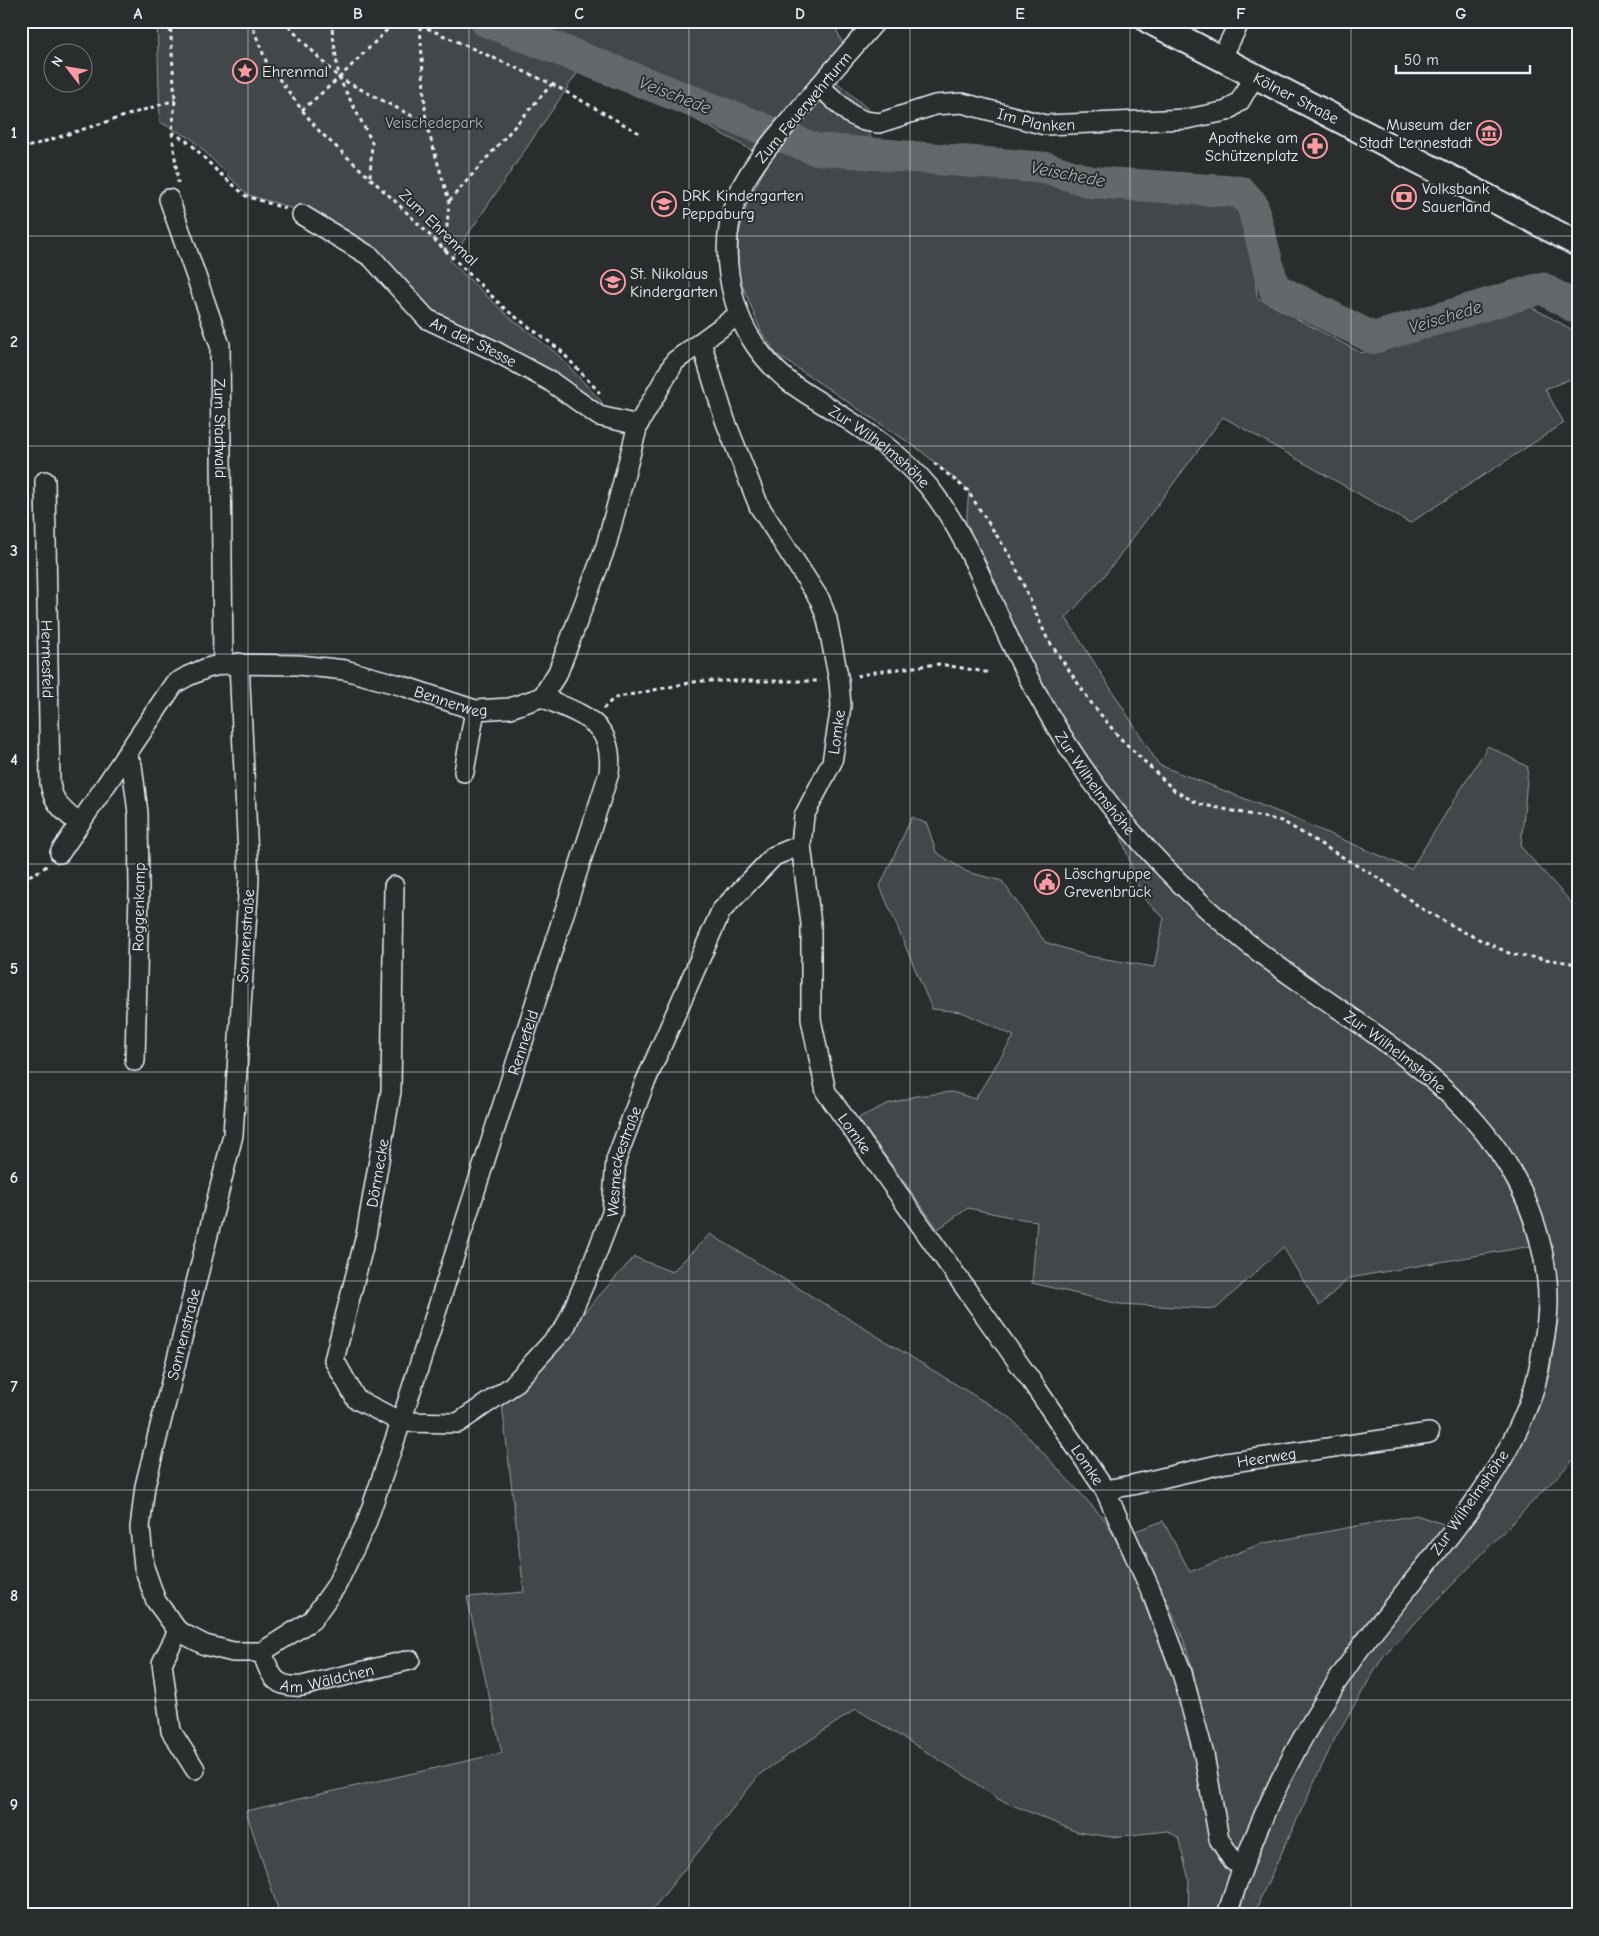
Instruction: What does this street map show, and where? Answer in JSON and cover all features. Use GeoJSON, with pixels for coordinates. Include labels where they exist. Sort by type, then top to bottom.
{"type":"FeatureCollection","features":[{"type":"Feature","properties":{"kind":"main road","name":"Kölner Straße"},"geometry":{"type":"LineString","coordinates":[[1148,21],[1578,244]]}},
{"type":"Feature","properties":{"kind":"street","name":"Zum Feuerwehrturm"},"geometry":{"type":"LineString","coordinates":[[738,315],[730,284],[727,256],[728,236],[737,198],[760,156],[798,109],[876,21]]}},
{"type":"Feature","properties":{"kind":"street"},"geometry":{"type":"LineString","coordinates":[[1221,59],[1240,21]]}},
{"type":"Feature","properties":{"kind":"street","name":"Im Planken"},"geometry":{"type":"LineString","coordinates":[[819,86],[850,114],[864,121],[879,123],[935,106],[962,103],[1045,124],[1187,119],[1227,111],[1240,101],[1254,76]]}},
{"type":"Feature","properties":{"kind":"street","name":"Zum Stadtwald"},"geometry":{"type":"LineString","coordinates":[[169,199],[220,345],[231,664]]}},
{"type":"Feature","properties":{"kind":"street","name":"An der Stesse"},"geometry":{"type":"LineString","coordinates":[[302,215],[371,257],[427,319],[491,349],[550,381],[600,416],[638,425]]}},
{"type":"Feature","properties":{"kind":"street"},"geometry":{"type":"LineString","coordinates":[[592,720],[542,697],[558,672],[606,546],[638,425],[676,361],[738,315]]}},
{"type":"Feature","properties":{"kind":"street","name":"Zur Wilhelmshöhe"},"geometry":{"type":"LineString","coordinates":[[738,315],[754,344],[774,368],[790,382],[872,436],[890,450],[927,485],[960,534],[1017,655],[1057,731],[1083,770],[1148,850],[1201,903],[1240,937],[1285,972],[1373,1032],[1432,1077],[1492,1141],[1511,1170],[1525,1196],[1541,1247],[1547,1281],[1549,1318],[1539,1371],[1529,1405],[1512,1441],[1488,1482],[1357,1653],[1300,1743],[1270,1800],[1242,1866],[1227,1915]]}},
{"type":"Feature","properties":{"kind":"street","name":"Lomke"},"geometry":{"type":"LineString","coordinates":[[701,342],[725,420],[759,506],[820,600],[827,619],[839,681],[841,706],[832,762],[804,816],[801,845],[811,924],[811,1019],[826,1092],[1032,1382],[1105,1490],[1151,1591],[1182,1674],[1204,1755],[1219,1839],[1233,1861],[1242,1866]]}},
{"type":"Feature","properties":{"kind":"street","name":"Hermesfeld"},"geometry":{"type":"LineString","coordinates":[[45,481],[50,783],[52,795],[58,806],[79,824]]}},
{"type":"Feature","properties":{"kind":"street","name":"Bennerweg"},"geometry":{"type":"LineString","coordinates":[[60,853],[174,684],[208,668],[231,664],[300,665],[345,670],[403,686],[475,710],[510,708],[542,697]]}},
{"type":"Feature","properties":{"kind":"street","name":"Sonnenstraße"},"geometry":{"type":"LineString","coordinates":[[231,664],[249,879],[233,1135],[145,1486],[140,1528],[144,1567],[156,1600],[178,1631],[204,1644],[233,1652],[262,1652]]}},
{"type":"Feature","properties":{"kind":"street"},"geometry":{"type":"LineString","coordinates":[[464,772],[475,710]]}},
{"type":"Feature","properties":{"kind":"street","name":"Rennefeld"},"geometry":{"type":"LineString","coordinates":[[401,1422],[609,773],[611,758],[609,746],[592,720]]}},
{"type":"Feature","properties":{"kind":"street","name":"Roggenkamp"},"geometry":{"type":"LineString","coordinates":[[125,756],[132,765],[138,813],[140,889],[135,1061]]}},
{"type":"Feature","properties":{"kind":"street","name":"Wesmeckestraße"},"geometry":{"type":"LineString","coordinates":[[401,1422],[458,1423],[512,1386],[565,1328],[591,1268],[612,1212],[616,1160],[644,1086],[721,911],[774,856],[801,845]]}},
{"type":"Feature","properties":{"kind":"street","name":"Dörmecke"},"geometry":{"type":"LineString","coordinates":[[394,886],[392,1091],[366,1235],[334,1360],[356,1399],[401,1422]]}},
{"type":"Feature","properties":{"kind":"street"},"geometry":{"type":"LineString","coordinates":[[262,1652],[312,1620],[336,1586],[366,1524],[401,1422]]}},
{"type":"Feature","properties":{"kind":"street","name":"Heerweg"},"geometry":{"type":"LineString","coordinates":[[1105,1490],[1132,1486],[1226,1463],[1429,1433]]}},
{"type":"Feature","properties":{"kind":"street"},"geometry":{"type":"LineString","coordinates":[[178,1631],[162,1663],[171,1731],[194,1769]]}},
{"type":"Feature","properties":{"kind":"street","name":"Am Wäldchen"},"geometry":{"type":"LineString","coordinates":[[262,1652],[268,1669],[278,1682],[288,1687],[302,1686],[410,1660]]}},
{"type":"Feature","properties":{"kind":"path"},"geometry":{"type":"LineString","coordinates":[[169,199],[179,181],[172,132],[176,100],[170,21]]}},
{"type":"Feature","properties":{"kind":"path","name":"Zum Ehrenmal"},"geometry":{"type":"LineString","coordinates":[[252,21],[266,61],[320,132],[505,309],[560,350],[603,396]]}},
{"type":"Feature","properties":{"kind":"path"},"geometry":{"type":"LineString","coordinates":[[283,21],[339,78],[372,142],[370,178]]}},
{"type":"Feature","properties":{"kind":"path"},"geometry":{"type":"LineString","coordinates":[[332,21],[339,78]]}},
{"type":"Feature","properties":{"kind":"path"},"geometry":{"type":"LineString","coordinates":[[302,110],[339,78],[396,21]]}},
{"type":"Feature","properties":{"kind":"path"},"geometry":{"type":"LineString","coordinates":[[412,21],[552,84],[641,134]]}},
{"type":"Feature","properties":{"kind":"path"},"geometry":{"type":"LineString","coordinates":[[420,26],[426,123],[448,200],[445,252]]}},
{"type":"Feature","properties":{"kind":"path"},"geometry":{"type":"LineString","coordinates":[[339,78],[426,123]]}},
{"type":"Feature","properties":{"kind":"path"},"geometry":{"type":"LineString","coordinates":[[448,200],[552,84]]}},
{"type":"Feature","properties":{"kind":"path"},"geometry":{"type":"LineString","coordinates":[[21,149],[176,100]]}},
{"type":"Feature","properties":{"kind":"path"},"geometry":{"type":"LineString","coordinates":[[172,132],[191,144],[217,171],[246,196],[302,215]]}},
{"type":"Feature","properties":{"kind":"path"},"geometry":{"type":"LineString","coordinates":[[1051,644],[1092,704],[1119,737],[1175,791],[1199,804],[1282,821],[1388,884],[1424,910],[1466,933],[1511,954],[1578,964]]}},
{"type":"Feature","properties":{"kind":"path"},"geometry":{"type":"LineString","coordinates":[[592,720],[614,698],[699,681],[839,681],[875,672],[939,664],[992,673]]}},
{"type":"Feature","properties":{"kind":"path"},"geometry":{"type":"LineString","coordinates":[[21,876],[37,873],[49,865],[60,853]]}},
{"type":"Feature","properties":{"kind":"green space","name":"Veischedepark"},"geometry":{"type":"Polygon","coordinates":[[[157,21],[833,21],[843,45],[823,70],[869,110],[871,161],[1248,186],[1257,297],[1361,353],[1524,303],[1578,333],[1578,376],[1545,389],[1564,423],[1410,523],[1223,417],[1105,575],[1066,618],[1159,765],[1281,813],[1411,869],[1488,746],[1528,767],[1521,847],[1578,910],[1578,1455],[1384,1655],[1335,1738],[1260,1899],[1255,1915],[1188,1915],[1189,1880],[1178,1837],[1167,1831],[1112,1837],[1077,1832],[998,1799],[964,1775],[856,1709],[760,1774],[648,1915],[280,1915],[246,1811],[502,1753],[467,1597],[524,1592],[502,1404],[634,1257],[672,1272],[710,1234],[1011,1418],[1106,1521],[1142,1590],[1209,1751],[1197,1689],[1185,1643],[1150,1568],[1130,1533],[1163,1521],[1190,1572],[1260,1544],[1416,1515],[1464,1531],[1478,1517],[1506,1472],[1531,1421],[1549,1376],[1558,1320],[1556,1275],[1550,1243],[1528,1184],[1496,1132],[1224,914],[1166,858],[1116,800],[1088,762],[1022,647],[966,524],[969,490],[917,448],[776,354],[761,331],[738,274],[738,236],[748,201],[770,160],[586,60],[450,261],[508,316],[556,353],[601,401],[604,411],[431,316],[309,215],[248,195],[192,139],[160,122],[157,21]]]}},
{"type":"Feature","properties":{"kind":"green space"},"geometry":{"type":"Polygon","coordinates":[[[912,817],[927,824],[936,852],[967,872],[1002,881],[1045,942],[1088,956],[1154,967],[1164,918],[1142,897],[1120,833],[1165,883],[1208,923],[1254,961],[1325,1008],[1433,1089],[1462,1118],[1497,1166],[1519,1209],[1531,1246],[1349,1278],[1319,1306],[1283,1247],[1216,1309],[1119,1304],[1032,1283],[1037,1221],[968,1208],[938,1229],[858,1118],[887,1104],[916,1096],[952,1092],[975,1099],[1014,1036],[962,1012],[932,1009],[880,886],[912,817]]]}},
{"type":"Feature","properties":{"kind":"waterway","name":"Veischede"},"geometry":{"type":"LineString","coordinates":[[486,21],[815,149],[1047,168],[1091,182],[1241,192],[1252,204],[1274,288],[1373,338],[1542,288],[1578,309]]}},
{"type":"Feature","properties":{"kind":"place","name":"Ehrenmal"},"geometry":{"type":"Point","coordinates":[245,71]}},
{"type":"Feature","properties":{"kind":"place","name":"Museum der Stadt Lennestadt"},"geometry":{"type":"Point","coordinates":[1489,133]}},
{"type":"Feature","properties":{"kind":"place","name":"Apotheke am Schützenplatz"},"geometry":{"type":"Point","coordinates":[1315,146]}},
{"type":"Feature","properties":{"kind":"place","name":"Volksbank Sauerland"},"geometry":{"type":"Point","coordinates":[1404,197]}},
{"type":"Feature","properties":{"kind":"place","name":"DRK Kindergarten Peppaburg"},"geometry":{"type":"Point","coordinates":[664,204]}},
{"type":"Feature","properties":{"kind":"place","name":"St. Nikolaus Kindergarten"},"geometry":{"type":"Point","coordinates":[613,282]}},
{"type":"Feature","properties":{"kind":"place","name":"Löschgruppe Grevenbrück"},"geometry":{"type":"Point","coordinates":[1047,882]}}]}
